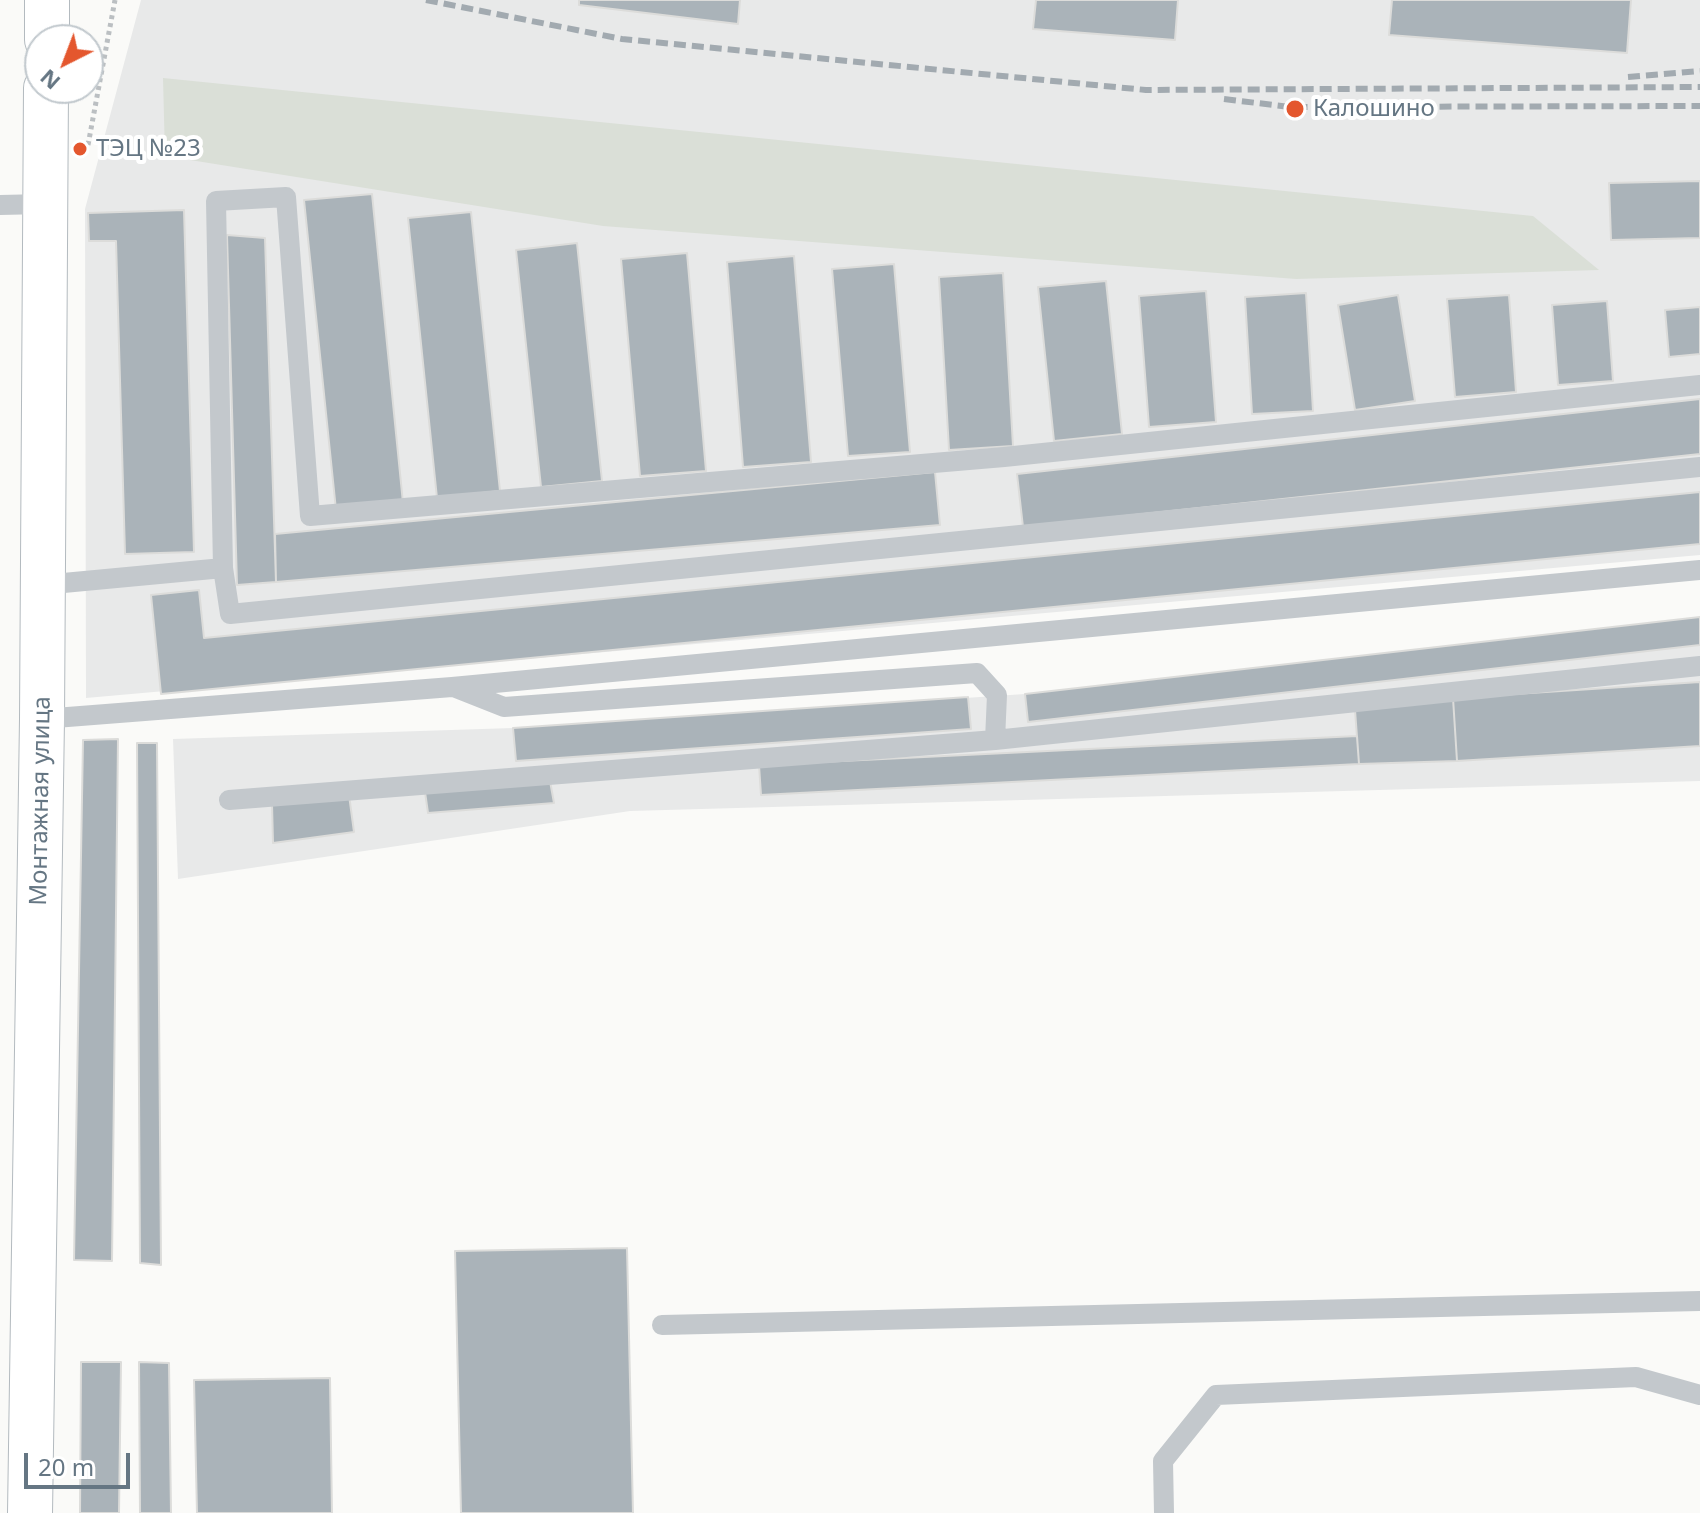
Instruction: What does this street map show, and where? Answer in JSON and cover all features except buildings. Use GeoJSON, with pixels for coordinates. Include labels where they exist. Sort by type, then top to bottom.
{"type":"FeatureCollection","features":[{"type":"Feature","properties":{"kind":"main road"},"geometry":{"type":"LineString","coordinates":[[47,0],[47,24]]}},
{"type":"Feature","properties":{"kind":"main road","name":"Монтажная улица"},"geometry":{"type":"LineString","coordinates":[[30,1513],[42,719],[46,104]]}},
{"type":"Feature","properties":{"kind":"lane"},"geometry":{"type":"LineString","coordinates":[[1700,385],[1004,457],[310,516],[286,197],[216,201],[223,568],[230,614],[1700,467]]}},
{"type":"Feature","properties":{"kind":"lane"},"geometry":{"type":"LineString","coordinates":[[0,205],[44,204]]}},
{"type":"Feature","properties":{"kind":"lane"},"geometry":{"type":"LineString","coordinates":[[42,585],[223,568]]}},
{"type":"Feature","properties":{"kind":"lane"},"geometry":{"type":"LineString","coordinates":[[42,719],[452,687],[1700,570]]}},
{"type":"Feature","properties":{"kind":"lane"},"geometry":{"type":"LineString","coordinates":[[229,800],[995,740],[1700,666]]}},
{"type":"Feature","properties":{"kind":"lane"},"geometry":{"type":"LineString","coordinates":[[452,687],[504,707],[977,673],[997,695],[995,740]]}},
{"type":"Feature","properties":{"kind":"lane"},"geometry":{"type":"LineString","coordinates":[[662,1325],[1700,1301]]}},
{"type":"Feature","properties":{"kind":"lane"},"geometry":{"type":"LineString","coordinates":[[1164,1513],[1163,1461],[1216,1395],[1636,1377],[1700,1395]]}},
{"type":"Feature","properties":{"kind":"path"},"geometry":{"type":"LineString","coordinates":[[104,55],[115,0]]}},
{"type":"Feature","properties":{"kind":"shaded area"},"geometry":{"type":"Polygon","coordinates":[[[141,0],[1700,0],[1700,555],[86,698],[85,209],[141,0]]]}},
{"type":"Feature","properties":{"kind":"shaded area"},"geometry":{"type":"Polygon","coordinates":[[[163,78],[1533,216],[1599,270],[1296,279],[603,226],[165,156],[163,78]]]}},
{"type":"Feature","properties":{"kind":"shaded area"},"geometry":{"type":"Polygon","coordinates":[[[1700,617],[1700,781],[630,811],[178,879],[173,739],[513,728],[1025,694],[1700,617]]]}},
{"type":"Feature","properties":{"kind":"railway"},"geometry":{"type":"LineString","coordinates":[[426,0],[622,39],[1146,90],[1700,87]]}},
{"type":"Feature","properties":{"kind":"railway"},"geometry":{"type":"LineString","coordinates":[[1628,77],[1700,71]]}},
{"type":"Feature","properties":{"kind":"railway"},"geometry":{"type":"LineString","coordinates":[[1224,99],[1290,107],[1700,106]]}},
{"type":"Feature","properties":{"kind":"place","name":"Калошино"},"geometry":{"type":"Point","coordinates":[1295,109]}},
{"type":"Feature","properties":{"kind":"place","name":"ТЭЦ №23"},"geometry":{"type":"Point","coordinates":[80,149]}}]}
